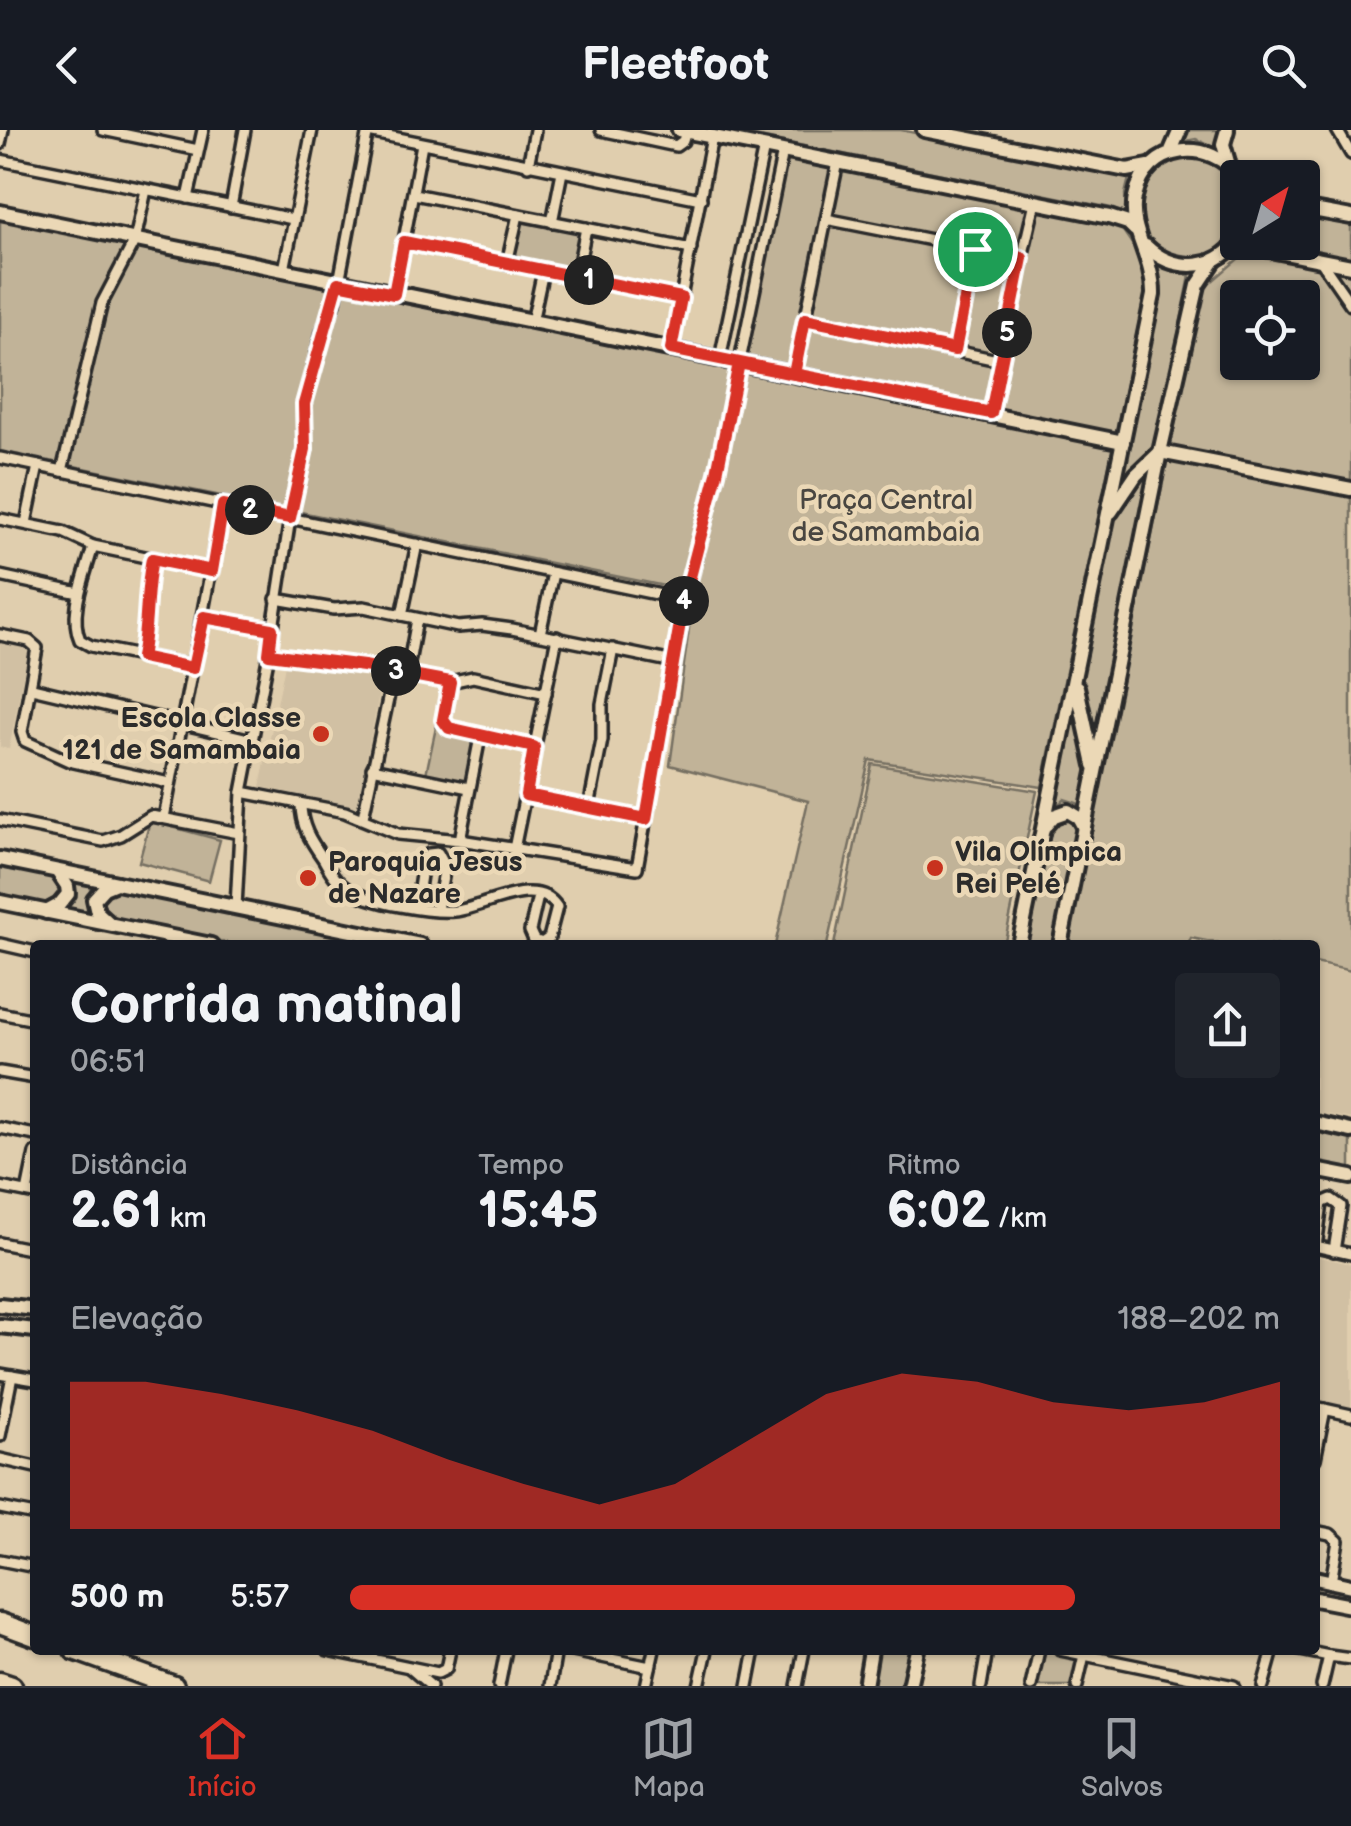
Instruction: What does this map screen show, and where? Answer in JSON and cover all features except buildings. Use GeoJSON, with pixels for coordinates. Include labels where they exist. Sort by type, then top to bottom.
{"type":"FeatureCollection","features":[{"type":"Feature","properties":{"kind":"highway"},"geometry":{"type":"LineString","coordinates":[[0,1623],[30,1634]]}},
{"type":"Feature","properties":{"kind":"highway"},"geometry":{"type":"LineString","coordinates":[[88,1655],[174,1686]]}},
{"type":"Feature","properties":{"kind":"highway"},"geometry":{"type":"LineString","coordinates":[[0,1682],[12,1686]]}},
{"type":"Feature","properties":{"kind":"main road"},"geometry":{"type":"LineString","coordinates":[[924,130],[1127,170],[1150,166],[1170,153],[1186,150],[1215,154],[1225,160]]}},
{"type":"Feature","properties":{"kind":"main road"},"geometry":{"type":"LineString","coordinates":[[1170,153],[1180,130]]}},
{"type":"Feature","properties":{"kind":"main road"},"geometry":{"type":"LineString","coordinates":[[1226,130],[1223,144],[1227,160]]}},
{"type":"Feature","properties":{"kind":"main road"},"geometry":{"type":"LineString","coordinates":[[683,131],[1118,219],[1136,230]]}},
{"type":"Feature","properties":{"kind":"main road"},"geometry":{"type":"LineString","coordinates":[[1150,166],[1134,198],[1136,230],[1144,244],[1154,254],[1180,265],[1214,261]]}},
{"type":"Feature","properties":{"kind":"main road"},"geometry":{"type":"LineString","coordinates":[[1320,211],[1351,217]]}},
{"type":"Feature","properties":{"kind":"main road"},"geometry":{"type":"LineString","coordinates":[[0,212],[1123,442]]}},
{"type":"Feature","properties":{"kind":"main road"},"geometry":{"type":"LineString","coordinates":[[1020,940],[1152,295],[1153,282],[1144,244]]}},
{"type":"Feature","properties":{"kind":"main road"},"geometry":{"type":"LineString","coordinates":[[1061,940],[1198,284],[1220,256]]}},
{"type":"Feature","properties":{"kind":"main road"},"geometry":{"type":"LineString","coordinates":[[1320,260],[1351,266]]}},
{"type":"Feature","properties":{"kind":"main road"},"geometry":{"type":"LineString","coordinates":[[1160,452],[1351,489]]}},
{"type":"Feature","properties":{"kind":"main road"},"geometry":{"type":"LineString","coordinates":[[1108,516],[1136,476],[1160,452]]}},
{"type":"Feature","properties":{"kind":"main road"},"geometry":{"type":"LineString","coordinates":[[1076,675],[1096,773]]}},
{"type":"Feature","properties":{"kind":"main road"},"geometry":{"type":"LineString","coordinates":[[1045,826],[1054,816],[1068,810],[1084,828]]}},
{"type":"Feature","properties":{"kind":"main road"},"geometry":{"type":"LineString","coordinates":[[0,860],[396,940]]}},
{"type":"Feature","properties":{"kind":"main road"},"geometry":{"type":"LineString","coordinates":[[46,912],[68,894],[57,871]]}},
{"type":"Feature","properties":{"kind":"main road"},"geometry":{"type":"LineString","coordinates":[[109,924],[97,912],[94,899],[104,888],[116,883]]}},
{"type":"Feature","properties":{"kind":"main road"},"geometry":{"type":"LineString","coordinates":[[0,902],[187,940]]}},
{"type":"Feature","properties":{"kind":"main road"},"geometry":{"type":"LineString","coordinates":[[1320,1125],[1351,1131]]}},
{"type":"Feature","properties":{"kind":"main road"},"geometry":{"type":"LineString","coordinates":[[1320,1171],[1351,1177]]}},
{"type":"Feature","properties":{"kind":"main road"},"geometry":{"type":"LineString","coordinates":[[0,1305],[30,1308]]}},
{"type":"Feature","properties":{"kind":"main road"},"geometry":{"type":"LineString","coordinates":[[0,1326],[30,1329]]}},
{"type":"Feature","properties":{"kind":"main road"},"geometry":{"type":"LineString","coordinates":[[1320,1579],[1351,1586]]}},
{"type":"Feature","properties":{"kind":"main road"},"geometry":{"type":"LineString","coordinates":[[1320,1599],[1351,1606]]}},
{"type":"Feature","properties":{"kind":"main road"},"geometry":{"type":"LineString","coordinates":[[865,1686],[871,1655]]}},
{"type":"Feature","properties":{"kind":"main road"},"geometry":{"type":"LineString","coordinates":[[909,1686],[916,1655]]}},
{"type":"Feature","properties":{"kind":"street"},"geometry":{"type":"LineString","coordinates":[[0,144],[3,130]]}},
{"type":"Feature","properties":{"kind":"street"},"geometry":{"type":"LineString","coordinates":[[103,130],[198,150]]}},
{"type":"Feature","properties":{"kind":"street"},"geometry":{"type":"LineString","coordinates":[[188,198],[203,130]]}},
{"type":"Feature","properties":{"kind":"street"},"geometry":{"type":"LineString","coordinates":[[231,207],[245,130]]}},
{"type":"Feature","properties":{"kind":"street"},"geometry":{"type":"LineString","coordinates":[[284,270],[312,130]]}},
{"type":"Feature","properties":{"kind":"street"},"geometry":{"type":"LineString","coordinates":[[528,166],[534,130]]}},
{"type":"Feature","properties":{"kind":"street"},"geometry":{"type":"LineString","coordinates":[[601,130],[676,146],[683,141],[683,131]]}},
{"type":"Feature","properties":{"kind":"street"},"geometry":{"type":"LineString","coordinates":[[1338,130],[1351,154]]}},
{"type":"Feature","properties":{"kind":"street"},"geometry":{"type":"LineString","coordinates":[[236,907],[242,792],[305,449],[304,404],[338,283],[368,131],[701,200]]}},
{"type":"Feature","properties":{"kind":"street"},"geometry":{"type":"LineString","coordinates":[[671,349],[712,137]]}},
{"type":"Feature","properties":{"kind":"street"},"geometry":{"type":"LineString","coordinates":[[394,294],[422,144]]}},
{"type":"Feature","properties":{"kind":"street"},"geometry":{"type":"LineString","coordinates":[[720,360],[764,147]]}},
{"type":"Feature","properties":{"kind":"street"},"geometry":{"type":"LineString","coordinates":[[242,792],[363,817],[376,827],[398,834],[637,868],[684,600],[717,473],[782,151]]}},
{"type":"Feature","properties":{"kind":"street"},"geometry":{"type":"LineString","coordinates":[[0,160],[293,219]]}},
{"type":"Feature","properties":{"kind":"street"},"geometry":{"type":"LineString","coordinates":[[794,374],[838,162]]}},
{"type":"Feature","properties":{"kind":"street"},"geometry":{"type":"LineString","coordinates":[[761,171],[777,174]]}},
{"type":"Feature","properties":{"kind":"street"},"geometry":{"type":"LineString","coordinates":[[552,222],[562,172]]}},
{"type":"Feature","properties":{"kind":"street"},"geometry":{"type":"LineString","coordinates":[[62,471],[102,303],[135,240],[146,190]]}},
{"type":"Feature","properties":{"kind":"street"},"geometry":{"type":"LineString","coordinates":[[414,194],[691,249]]}},
{"type":"Feature","properties":{"kind":"street"},"geometry":{"type":"LineString","coordinates":[[991,413],[1035,202]]}},
{"type":"Feature","properties":{"kind":"street"},"geometry":{"type":"LineString","coordinates":[[507,263],[518,214]]}},
{"type":"Feature","properties":{"kind":"street"},"geometry":{"type":"LineString","coordinates":[[826,219],[1022,258]]}},
{"type":"Feature","properties":{"kind":"street"},"geometry":{"type":"LineString","coordinates":[[576,278],[586,228]]}},
{"type":"Feature","properties":{"kind":"street"},"geometry":{"type":"LineString","coordinates":[[404,242],[681,298]]}},
{"type":"Feature","properties":{"kind":"street"},"geometry":{"type":"LineString","coordinates":[[955,350],[975,249]]}},
{"type":"Feature","properties":{"kind":"street"},"geometry":{"type":"LineString","coordinates":[[1320,260],[1351,305]]}},
{"type":"Feature","properties":{"kind":"street"},"geometry":{"type":"LineString","coordinates":[[532,322],[543,271]]}},
{"type":"Feature","properties":{"kind":"street"},"geometry":{"type":"LineString","coordinates":[[805,319],[1002,360]]}},
{"type":"Feature","properties":{"kind":"street"},"geometry":{"type":"LineString","coordinates":[[726,333],[734,339],[744,338]]}},
{"type":"Feature","properties":{"kind":"street"},"geometry":{"type":"LineString","coordinates":[[0,458],[684,600]]}},
{"type":"Feature","properties":{"kind":"street"},"geometry":{"type":"LineString","coordinates":[[26,523],[38,466]]}},
{"type":"Feature","properties":{"kind":"street"},"geometry":{"type":"LineString","coordinates":[[164,818],[223,505]]}},
{"type":"Feature","properties":{"kind":"street"},"geometry":{"type":"LineString","coordinates":[[0,519],[76,536],[93,546],[212,571]]}},
{"type":"Feature","properties":{"kind":"street"},"geometry":{"type":"LineString","coordinates":[[402,615],[418,544]]}},
{"type":"Feature","properties":{"kind":"street"},"geometry":{"type":"LineString","coordinates":[[93,546],[79,593],[80,640],[91,646],[193,668]]}},
{"type":"Feature","properties":{"kind":"street"},"geometry":{"type":"LineString","coordinates":[[141,657],[148,625],[146,596],[152,559]]}},
{"type":"Feature","properties":{"kind":"street"},"geometry":{"type":"LineString","coordinates":[[540,634],[553,572]]}},
{"type":"Feature","properties":{"kind":"street"},"geometry":{"type":"LineString","coordinates":[[0,576],[79,593]]}},
{"type":"Feature","properties":{"kind":"street"},"geometry":{"type":"LineString","coordinates":[[276,598],[334,609],[364,607],[458,627],[494,626],[674,662]]}},
{"type":"Feature","properties":{"kind":"street"},"geometry":{"type":"LineString","coordinates":[[204,617],[272,629]]}},
{"type":"Feature","properties":{"kind":"street"},"geometry":{"type":"LineString","coordinates":[[406,674],[417,619]]}},
{"type":"Feature","properties":{"kind":"street"},"geometry":{"type":"LineString","coordinates":[[0,635],[36,644],[22,732],[30,745],[69,762],[169,783]]}},
{"type":"Feature","properties":{"kind":"street"},"geometry":{"type":"LineString","coordinates":[[514,849],[557,637]]}},
{"type":"Feature","properties":{"kind":"street"},"geometry":{"type":"LineString","coordinates":[[589,808],[602,740],[602,704],[612,649]]}},
{"type":"Feature","properties":{"kind":"street"},"geometry":{"type":"LineString","coordinates":[[269,654],[450,682],[473,677],[546,693]]}},
{"type":"Feature","properties":{"kind":"street"},"geometry":{"type":"LineString","coordinates":[[363,817],[394,671]]}},
{"type":"Feature","properties":{"kind":"street"},"geometry":{"type":"LineString","coordinates":[[450,682],[445,724],[454,731],[534,747]]}},
{"type":"Feature","properties":{"kind":"street"},"geometry":{"type":"LineString","coordinates":[[32,688],[252,740]]}},
{"type":"Feature","properties":{"kind":"street"},"geometry":{"type":"LineString","coordinates":[[460,840],[480,738]]}},
{"type":"Feature","properties":{"kind":"street"},"geometry":{"type":"LineString","coordinates":[[372,768],[469,788]]}},
{"type":"Feature","properties":{"kind":"street"},"geometry":{"type":"LineString","coordinates":[[526,795],[646,819]]}},
{"type":"Feature","properties":{"kind":"street"},"geometry":{"type":"LineString","coordinates":[[301,804],[307,834],[339,882],[357,893],[416,908],[458,911],[505,895],[548,898],[557,907],[547,940]]}},
{"type":"Feature","properties":{"kind":"street"},"geometry":{"type":"LineString","coordinates":[[0,820],[103,841],[121,835],[144,818],[164,818],[239,833]]}},
{"type":"Feature","properties":{"kind":"street"},"geometry":{"type":"LineString","coordinates":[[416,908],[423,862],[429,854],[438,853],[445,866],[437,910]]}},
{"type":"Feature","properties":{"kind":"street"},"geometry":{"type":"LineString","coordinates":[[534,940],[530,931],[538,896]]}},
{"type":"Feature","properties":{"kind":"street"},"geometry":{"type":"LineString","coordinates":[[0,944],[30,951]]}},
{"type":"Feature","properties":{"kind":"street"},"geometry":{"type":"LineString","coordinates":[[0,1013],[30,1019]]}},
{"type":"Feature","properties":{"kind":"street"},"geometry":{"type":"LineString","coordinates":[[0,1072],[30,1077]]}},
{"type":"Feature","properties":{"kind":"street"},"geometry":{"type":"LineString","coordinates":[[0,1128],[30,1135]]}},
{"type":"Feature","properties":{"kind":"street"},"geometry":{"type":"LineString","coordinates":[[0,1187],[30,1193]]}},
{"type":"Feature","properties":{"kind":"street"},"geometry":{"type":"LineString","coordinates":[[1320,1215],[1322,1203],[1332,1198],[1340,1206],[1334,1251]]}},
{"type":"Feature","properties":{"kind":"street"},"geometry":{"type":"LineString","coordinates":[[0,1243],[30,1249]]}},
{"type":"Feature","properties":{"kind":"street"},"geometry":{"type":"LineString","coordinates":[[1320,1247],[1351,1254]]}},
{"type":"Feature","properties":{"kind":"street"},"geometry":{"type":"LineString","coordinates":[[0,1374],[30,1379]]}},
{"type":"Feature","properties":{"kind":"street"},"geometry":{"type":"LineString","coordinates":[[0,1436],[12,1376]]}},
{"type":"Feature","properties":{"kind":"street"},"geometry":{"type":"LineString","coordinates":[[1320,1408],[1351,1414]]}},
{"type":"Feature","properties":{"kind":"street"},"geometry":{"type":"LineString","coordinates":[[0,1459],[30,1466]]}},
{"type":"Feature","properties":{"kind":"street"},"geometry":{"type":"LineString","coordinates":[[0,1508],[30,1511]]}},
{"type":"Feature","properties":{"kind":"street"},"geometry":{"type":"LineString","coordinates":[[1320,1532],[1338,1541],[1331,1582]]}},
{"type":"Feature","properties":{"kind":"street"},"geometry":{"type":"LineString","coordinates":[[0,1560],[30,1567]]}},
{"type":"Feature","properties":{"kind":"street"},"geometry":{"type":"LineString","coordinates":[[1320,1654],[1351,1659]]}},
{"type":"Feature","properties":{"kind":"street"},"geometry":{"type":"LineString","coordinates":[[352,1655],[442,1672],[449,1655]]}},
{"type":"Feature","properties":{"kind":"street"},"geometry":{"type":"LineString","coordinates":[[499,1686],[505,1655]]}},
{"type":"Feature","properties":{"kind":"street"},"geometry":{"type":"LineString","coordinates":[[550,1686],[555,1655]]}},
{"type":"Feature","properties":{"kind":"street"},"geometry":{"type":"LineString","coordinates":[[596,1655],[650,1667]]}},
{"type":"Feature","properties":{"kind":"street"},"geometry":{"type":"LineString","coordinates":[[646,1686],[653,1655]]}},
{"type":"Feature","properties":{"kind":"street"},"geometry":{"type":"LineString","coordinates":[[699,1686],[706,1655]]}},
{"type":"Feature","properties":{"kind":"street"},"geometry":{"type":"LineString","coordinates":[[748,1686],[754,1655]]}},
{"type":"Feature","properties":{"kind":"street"},"geometry":{"type":"LineString","coordinates":[[797,1686],[803,1655]]}},
{"type":"Feature","properties":{"kind":"street"},"geometry":{"type":"LineString","coordinates":[[985,1685],[986,1655]]}},
{"type":"Feature","properties":{"kind":"street"},"geometry":{"type":"LineString","coordinates":[[1031,1686],[1038,1655]]}},
{"type":"Feature","properties":{"kind":"street"},"geometry":{"type":"LineString","coordinates":[[1077,1686],[1084,1655],[1234,1686]]}},
{"type":"Feature","properties":{"kind":"street"},"geometry":{"type":"LineString","coordinates":[[1135,1664],[1137,1655]]}},
{"type":"Feature","properties":{"kind":"street"},"geometry":{"type":"LineString","coordinates":[[1262,1686],[1271,1655]]}},
{"type":"Feature","properties":{"kind":"street"},"geometry":{"type":"LineString","coordinates":[[1322,1686],[1329,1656]]}},
{"type":"Feature","properties":{"kind":"street"},"geometry":{"type":"LineString","coordinates":[[409,1667],[431,1686]]}},
{"type":"Feature","properties":{"kind":"street"},"geometry":{"type":"LineString","coordinates":[[1174,1686],[1176,1674]]}},
{"type":"Feature","properties":{"kind":"shaded area"},"geometry":{"type":"Polygon","coordinates":[[[0,641],[25,646],[28,652],[9,749],[0,747],[0,641]]]}},
{"type":"Feature","properties":{"kind":"shaded area","name":"Escola Classe 121 de Samambaia"},"geometry":{"type":"Polygon","coordinates":[[[286,660],[382,680],[357,807],[260,787],[286,660]]]}},
{"type":"Feature","properties":{"kind":"shaded area"},"geometry":{"type":"Polygon","coordinates":[[[1320,966],[1351,973],[1351,1119],[1320,1113],[1320,966]]]}},
{"type":"Feature","properties":{"kind":"shaded area"},"geometry":{"type":"Polygon","coordinates":[[[1320,1257],[1351,1264],[1351,1407],[1320,1400],[1320,1257]]]}},
{"type":"Feature","properties":{"kind":"green space"},"geometry":{"type":"Polygon","coordinates":[[[725,130],[901,130],[1129,178],[1126,215],[1111,208],[725,130]]]}},
{"type":"Feature","properties":{"kind":"green space"},"geometry":{"type":"Polygon","coordinates":[[[1188,130],[1222,130],[1219,150],[1196,139],[1181,142],[1188,130]]]}},
{"type":"Feature","properties":{"kind":"green space"},"geometry":{"type":"Polygon","coordinates":[[[1207,155],[1220,166],[1220,248],[1198,257],[1166,254],[1153,245],[1143,233],[1138,213],[1145,182],[1155,168],[1168,158],[1207,155]]]}},
{"type":"Feature","properties":{"kind":"green space","name":"Praça Central de Samambaia"},"geometry":{"type":"Polygon","coordinates":[[[787,156],[1119,225],[1143,260],[1145,293],[1042,787],[869,760],[828,940],[776,940],[808,801],[670,765],[694,592],[0,451],[0,219],[742,366],[787,156]]]}},
{"type":"Feature","properties":{"kind":"green space"},"geometry":{"type":"Polygon","coordinates":[[[517,212],[583,226],[573,273],[507,259],[517,212]]]}},
{"type":"Feature","properties":{"kind":"green space"},"geometry":{"type":"Polygon","coordinates":[[[1320,215],[1351,221],[1351,262],[1320,256],[1320,215]]]}},
{"type":"Feature","properties":{"kind":"green space"},"geometry":{"type":"Polygon","coordinates":[[[1237,260],[1286,260],[1351,273],[1351,971],[1320,964],[1320,940],[1068,940],[1203,289],[1237,260]]]}},
{"type":"Feature","properties":{"kind":"green space"},"geometry":{"type":"Polygon","coordinates":[[[1156,263],[1190,276],[1082,808],[1064,799],[1054,809],[1161,283],[1156,263]]]}},
{"type":"Feature","properties":{"kind":"green space"},"geometry":{"type":"Polygon","coordinates":[[[438,718],[450,728],[478,735],[466,783],[426,774],[438,718]]]}},
{"type":"Feature","properties":{"kind":"green space","name":"Vila Olímpica Rei Pelé"},"geometry":{"type":"Polygon","coordinates":[[[872,764],[1037,791],[1005,940],[835,940],[872,764]]]}},
{"type":"Feature","properties":{"kind":"green space"},"geometry":{"type":"Polygon","coordinates":[[[1063,817],[1076,827],[1054,940],[1025,940],[1049,828],[1063,817]]]}},
{"type":"Feature","properties":{"kind":"green space"},"geometry":{"type":"Polygon","coordinates":[[[150,821],[220,840],[209,881],[139,862],[150,821]]]}},
{"type":"Feature","properties":{"kind":"green space"},"geometry":{"type":"Polygon","coordinates":[[[0,863],[41,872],[59,883],[58,896],[43,904],[0,895],[0,863]]]}},
{"type":"Feature","properties":{"kind":"green space"},"geometry":{"type":"Polygon","coordinates":[[[71,876],[98,883],[90,889],[89,913],[59,909],[71,876]]]}},
{"type":"Feature","properties":{"kind":"green space"},"geometry":{"type":"Polygon","coordinates":[[[110,888],[136,890],[380,940],[214,940],[112,920],[99,907],[100,895],[110,888]]]}},
{"type":"Feature","properties":{"kind":"green space"},"geometry":{"type":"Polygon","coordinates":[[[1320,1129],[1351,1135],[1351,1170],[1320,1163],[1320,1129]]]}},
{"type":"Feature","properties":{"kind":"green space"},"geometry":{"type":"Polygon","coordinates":[[[878,1655],[908,1655],[902,1686],[872,1686],[878,1655]]]}},
{"type":"Feature","properties":{"kind":"green space"},"geometry":{"type":"Polygon","coordinates":[[[1038,1655],[1087,1655],[1080,1686],[1034,1686],[1038,1655]]]}},
{"type":"Feature","properties":{"kind":"place","name":"Escola Classe 121 de Samambaia"},"geometry":{"type":"Point","coordinates":[321,734]}},
{"type":"Feature","properties":{"kind":"place","name":"Vila Olímpica Rei Pelé"},"geometry":{"type":"Point","coordinates":[935,868]}},
{"type":"Feature","properties":{"kind":"place","name":"Paroquia Jesus de Nazare"},"geometry":{"type":"Point","coordinates":[308,878]}},
{"type":"Feature","properties":{"kind":"route"},"geometry":{"type":"LineString","coordinates":[[975,249],[955,350],[805,319],[794,374],[671,349],[681,298],[404,242],[394,294],[338,283],[304,404],[305,449],[290,518],[223,505],[212,571],[152,559],[146,596],[148,625],[141,657],[193,668],[204,617],[272,629],[269,654],[450,682],[443,720],[449,728],[534,747],[526,795],[646,819],[684,600],[717,473],[739,363],[991,413],[1022,258],[975,249]]}}]}
